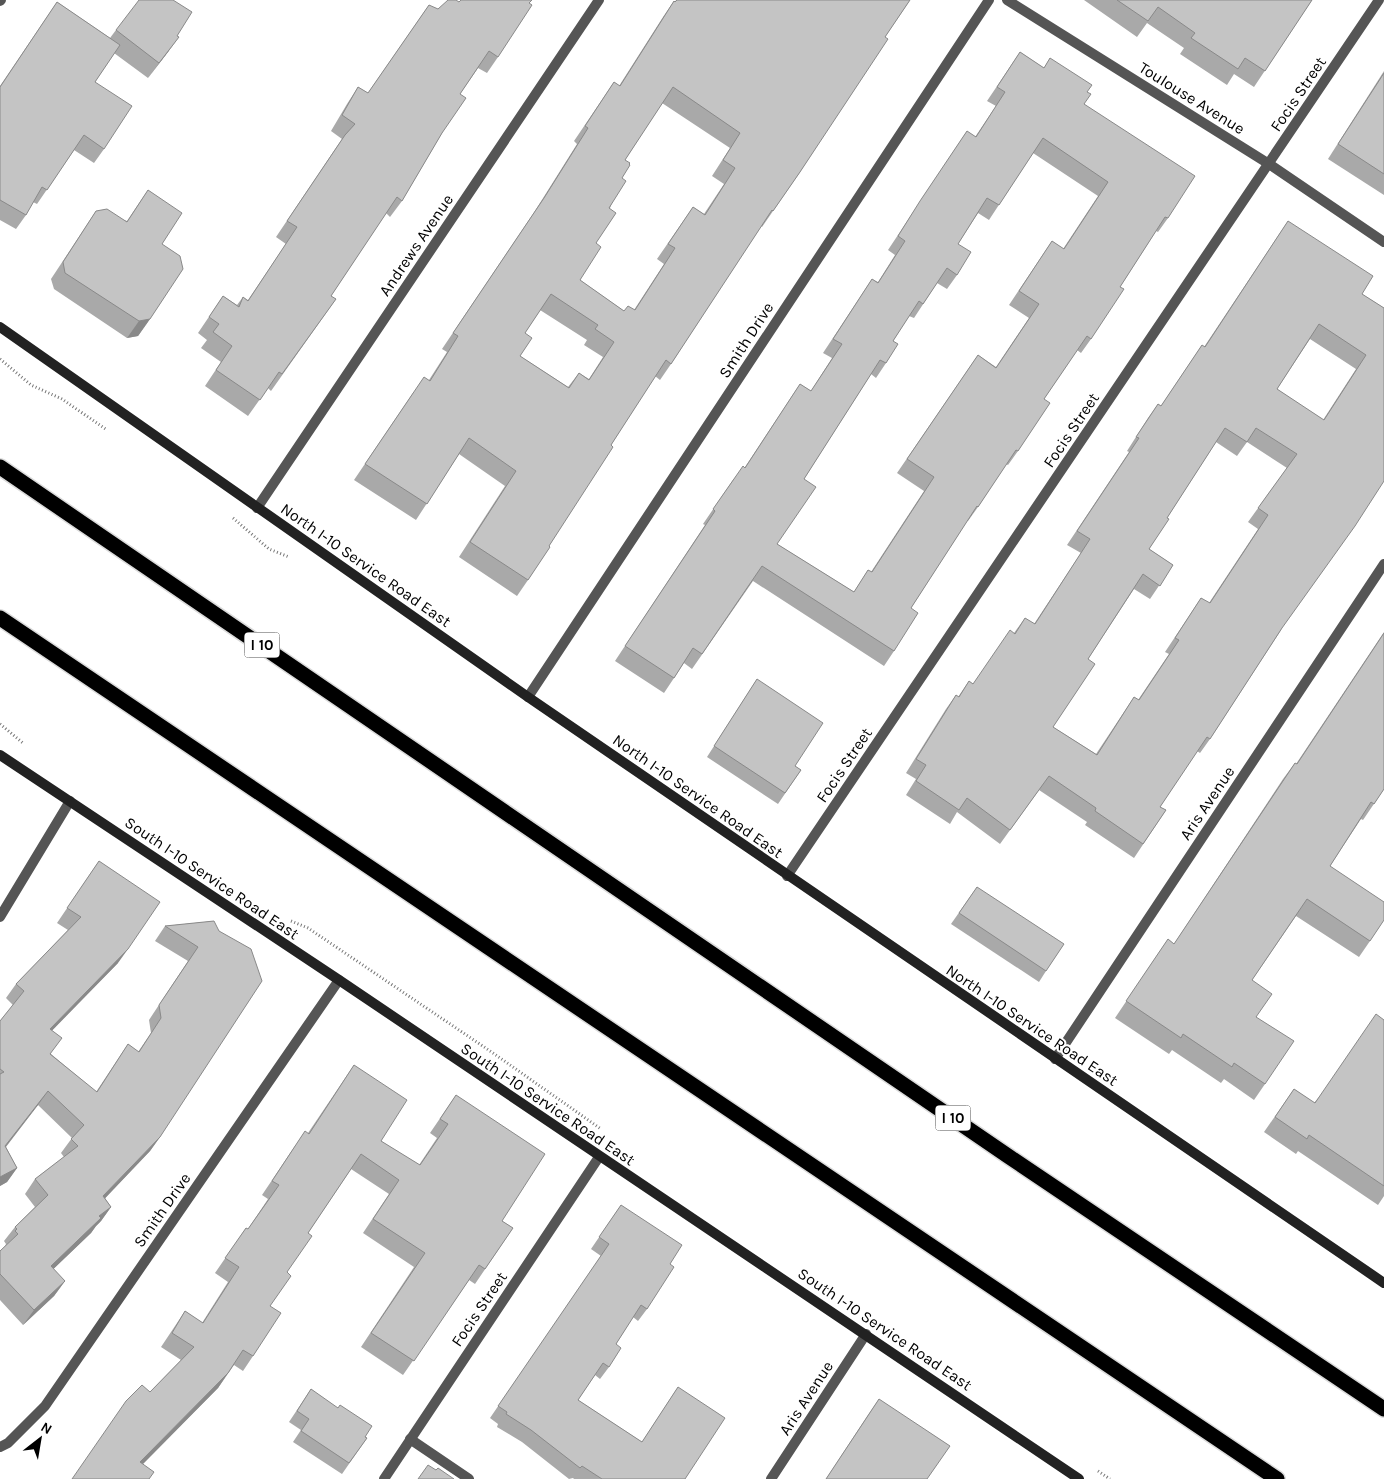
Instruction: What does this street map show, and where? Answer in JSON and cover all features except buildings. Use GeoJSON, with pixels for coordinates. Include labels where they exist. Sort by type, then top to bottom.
{"type":"FeatureCollection","features":[{"type":"Feature","properties":{"kind":"highway","name":"I 10"},"geometry":{"type":"LineString","coordinates":[[0,467],[1008,1156],[1384,1410]]}},
{"type":"Feature","properties":{"kind":"highway"},"geometry":{"type":"LineString","coordinates":[[0,618],[1276,1479]]}},
{"type":"Feature","properties":{"kind":"street","name":"Andrews Avenue"},"geometry":{"type":"LineString","coordinates":[[257,508],[599,0]]}},
{"type":"Feature","properties":{"kind":"street","name":"Smith Drive"},"geometry":{"type":"LineString","coordinates":[[528,697],[989,0]]}},
{"type":"Feature","properties":{"kind":"street","name":"Toulouse Avenue"},"geometry":{"type":"LineString","coordinates":[[1007,0],[1269,164],[1384,242]]}},
{"type":"Feature","properties":{"kind":"street","name":"Focis Street"},"geometry":{"type":"LineString","coordinates":[[787,876],[1379,0]]}},
{"type":"Feature","properties":{"kind":"street","name":"North I-10 Service Road East"},"geometry":{"type":"LineString","coordinates":[[0,327],[787,876],[1384,1283]]}},
{"type":"Feature","properties":{"kind":"street","name":"Aris Avenue"},"geometry":{"type":"LineString","coordinates":[[1055,1059],[1384,564]]}},
{"type":"Feature","properties":{"kind":"street","name":"South I-10 Service Road East"},"geometry":{"type":"LineString","coordinates":[[0,755],[339,980],[1079,1479]]}},
{"type":"Feature","properties":{"kind":"street"},"geometry":{"type":"LineString","coordinates":[[0,917],[70,801]]}},
{"type":"Feature","properties":{"kind":"street","name":"Smith Drive"},"geometry":{"type":"LineString","coordinates":[[0,1447],[8,1443],[44,1406],[339,980]]}},
{"type":"Feature","properties":{"kind":"street","name":"Focis Street"},"geometry":{"type":"LineString","coordinates":[[384,1479],[599,1157]]}},
{"type":"Feature","properties":{"kind":"street","name":"Aris Avenue"},"geometry":{"type":"LineString","coordinates":[[771,1479],[866,1334]]}},
{"type":"Feature","properties":{"kind":"street"},"geometry":{"type":"LineString","coordinates":[[410,1439],[469,1479]]}}]}
